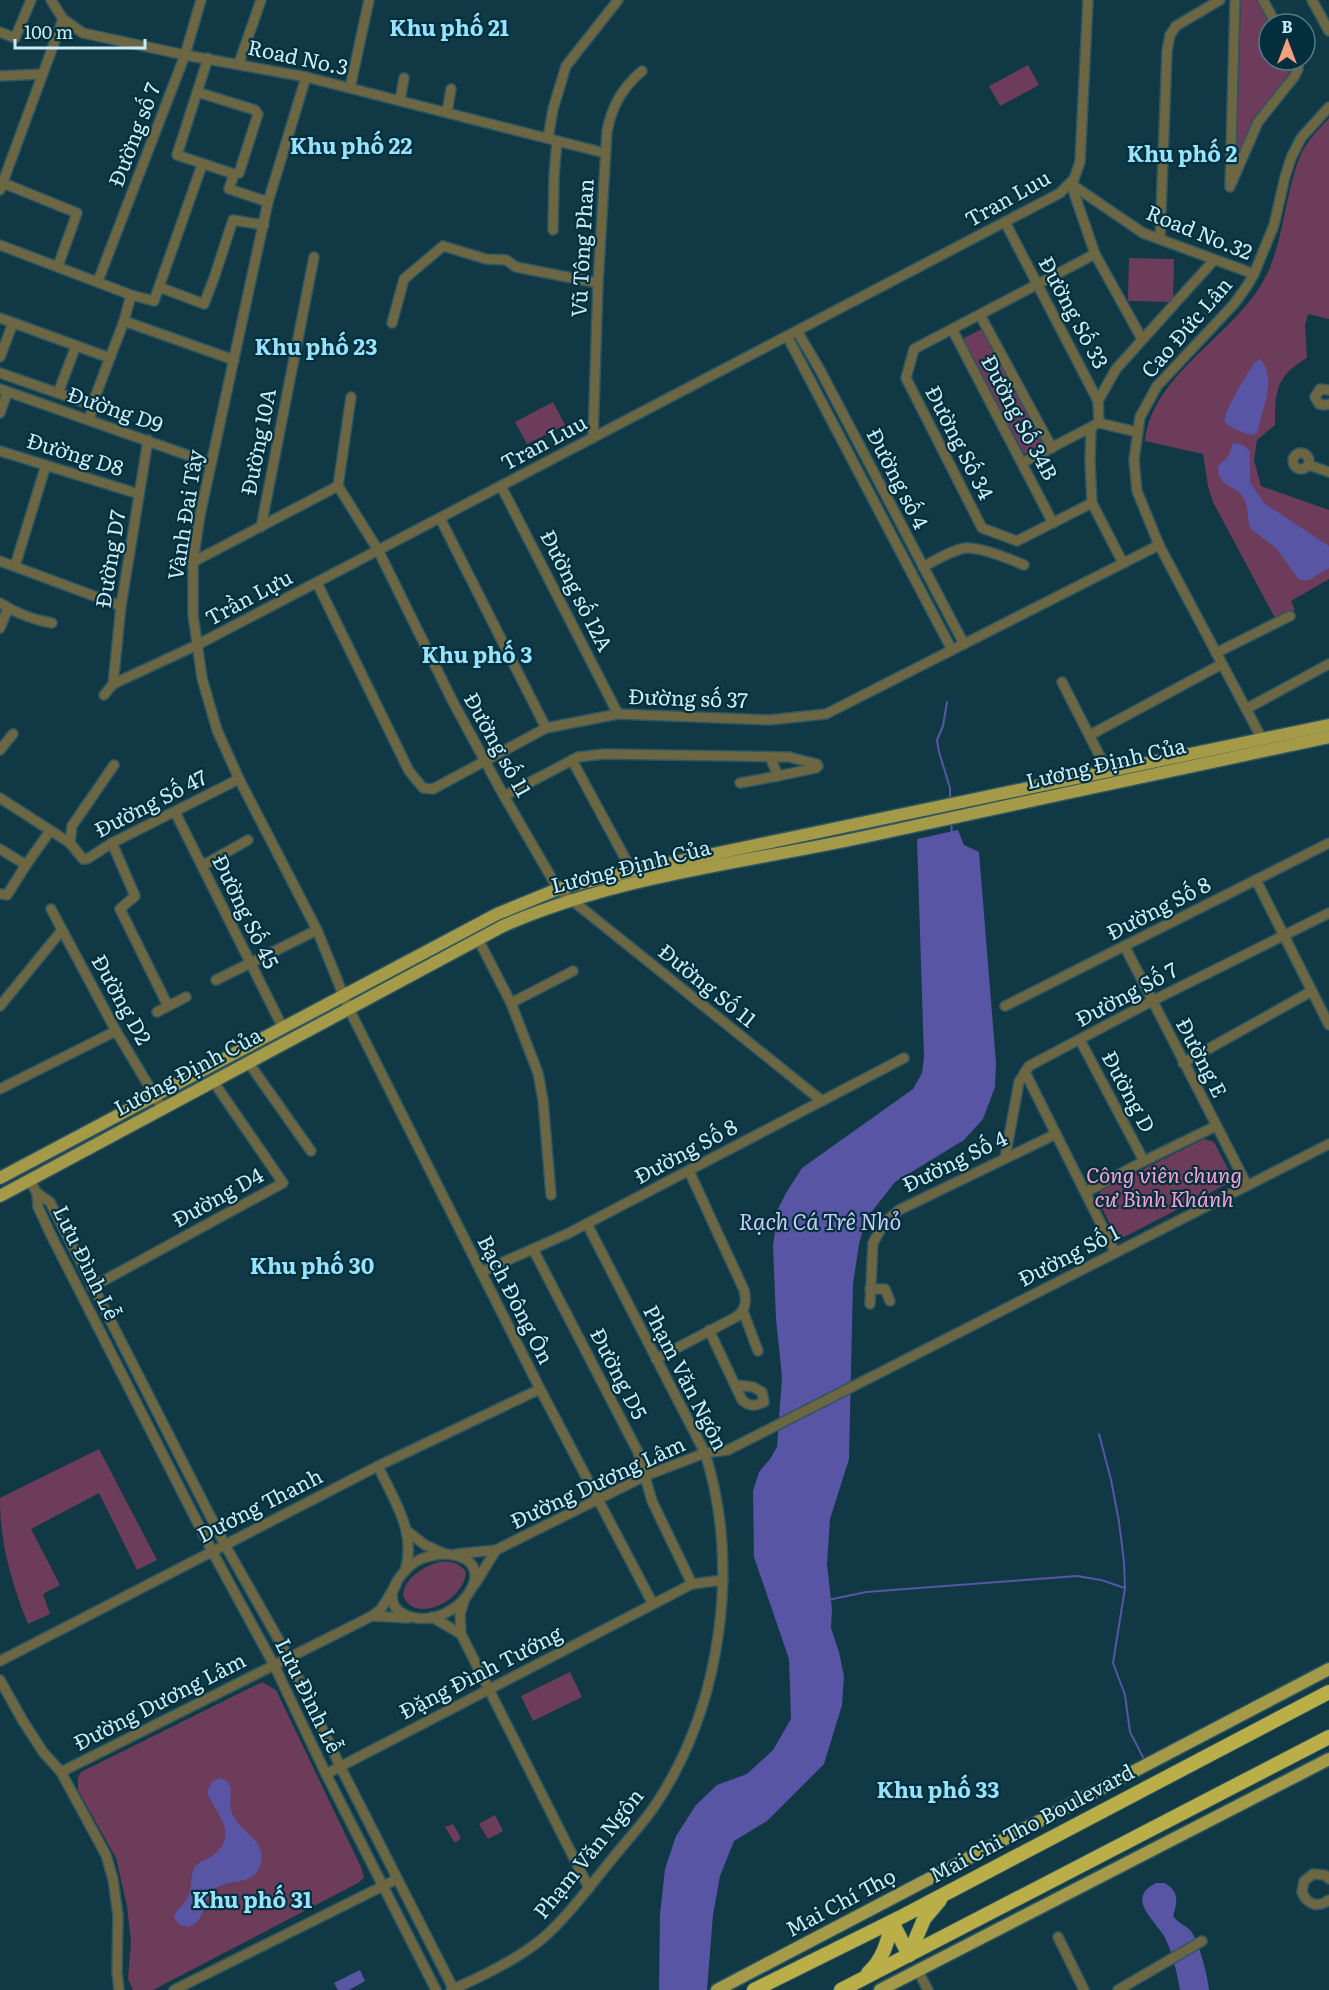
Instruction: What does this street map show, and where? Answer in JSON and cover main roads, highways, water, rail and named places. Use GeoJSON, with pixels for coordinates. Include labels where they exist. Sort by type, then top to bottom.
{"type":"FeatureCollection","features":[{"type":"Feature","properties":{"kind":"highway","name":"Mai Chi Tho Boulevard"},"geometry":{"type":"LineString","coordinates":[[754,1990],[892,1922],[1329,1692]]}},
{"type":"Feature","properties":{"kind":"highway"},"geometry":{"type":"LineString","coordinates":[[841,1990],[1329,1737]]}},
{"type":"Feature","properties":{"kind":"highway"},"geometry":{"type":"LineString","coordinates":[[909,1955],[924,1918],[946,1893]]}},
{"type":"Feature","properties":{"kind":"highway"},"geometry":{"type":"LineString","coordinates":[[892,1922],[909,1955]]}},
{"type":"Feature","properties":{"kind":"highway"},"geometry":{"type":"LineString","coordinates":[[860,1981],[879,1961],[892,1922]]}},
{"type":"Feature","properties":{"kind":"main road","name":"Lương Định Của"},"geometry":{"type":"LineString","coordinates":[[0,1178],[497,914],[558,889],[632,870],[1329,725]]}},
{"type":"Feature","properties":{"kind":"main road","name":"Lương Định Của"},"geometry":{"type":"LineString","coordinates":[[0,1196],[478,939],[537,911],[637,882],[866,837],[1329,737]]}},
{"type":"Feature","properties":{"kind":"main road","name":"Mai Chí Thọ"},"geometry":{"type":"LineString","coordinates":[[719,1989],[1329,1669]]}},
{"type":"Feature","properties":{"kind":"main road"},"geometry":{"type":"LineString","coordinates":[[880,1990],[1329,1759]]}},
{"type":"Feature","properties":{"kind":"main road"},"geometry":{"type":"LineString","coordinates":[[882,1903],[892,1922]]}},
{"type":"Feature","properties":{"kind":"main road"},"geometry":{"type":"LineString","coordinates":[[909,1955],[918,1971]]}},
{"type":"Feature","properties":{"kind":"water"},"geometry":{"type":"Polygon","coordinates":[[[1260,359],[1268,375],[1267,393],[1257,433],[1250,435],[1229,426],[1225,418],[1231,402],[1254,363],[1260,359]]]}},
{"type":"Feature","properties":{"kind":"water"},"geometry":{"type":"Polygon","coordinates":[[[1233,443],[1243,445],[1250,451],[1250,482],[1264,503],[1329,546],[1329,568],[1309,580],[1299,580],[1276,548],[1250,528],[1244,499],[1237,490],[1221,479],[1219,473],[1218,466],[1228,457],[1233,443]]]}},
{"type":"Feature","properties":{"kind":"water","name":"Rạch Cá Trê Nhỏ"},"geometry":{"type":"Polygon","coordinates":[[[958,830],[964,845],[979,852],[996,1063],[995,1087],[983,1119],[964,1140],[895,1182],[866,1219],[859,1244],[853,1284],[849,1459],[830,1519],[827,1564],[832,1609],[831,1628],[844,1676],[842,1705],[824,1764],[767,1821],[734,1841],[720,1876],[713,1915],[707,1990],[659,1990],[660,1914],[665,1869],[676,1836],[696,1805],[717,1785],[747,1774],[773,1750],[791,1719],[789,1659],[754,1557],[753,1491],[759,1472],[777,1447],[782,1377],[776,1319],[773,1246],[778,1209],[802,1168],[913,1089],[922,1073],[924,1057],[917,839],[958,830]]]}},
{"type":"Feature","properties":{"kind":"water"},"geometry":{"type":"Polygon","coordinates":[[[221,1778],[231,1788],[230,1805],[234,1818],[261,1850],[259,1868],[250,1878],[225,1884],[212,1891],[197,1922],[187,1927],[179,1924],[174,1918],[189,1895],[193,1870],[199,1863],[215,1854],[222,1847],[225,1839],[224,1824],[208,1795],[213,1781],[221,1778]]]}},
{"type":"Feature","properties":{"kind":"water"},"geometry":{"type":"Polygon","coordinates":[[[1156,1883],[1165,1883],[1175,1893],[1176,1906],[1173,1916],[1194,1936],[1203,1960],[1209,1990],[1180,1990],[1167,1941],[1142,1902],[1147,1889],[1156,1883]]]}},
{"type":"Feature","properties":{"kind":"water"},"geometry":{"type":"Polygon","coordinates":[[[360,1970],[365,1981],[349,1990],[338,1990],[334,1983],[360,1970]]]}},
{"type":"Feature","properties":{"kind":"waterway","name":"Rạch Cá Trê Nhỏ"},"geometry":{"type":"LineString","coordinates":[[947,702],[943,726],[937,740],[950,788],[950,801]]}},
{"type":"Feature","properties":{"kind":"waterway","name":"Rạch Cá Trê Nhỏ"},"geometry":{"type":"LineString","coordinates":[[951,821],[952,834]]}},
{"type":"Feature","properties":{"kind":"waterway"},"geometry":{"type":"LineString","coordinates":[[1099,1434],[1111,1480],[1124,1562],[1125,1588],[1113,1663],[1125,1695],[1130,1732],[1145,1761]]}},
{"type":"Feature","properties":{"kind":"waterway"},"geometry":{"type":"LineString","coordinates":[[828,1600],[866,1592],[1077,1576],[1101,1580],[1125,1588]]}},
{"type":"Feature","properties":{"kind":"district","name":"Khu phố 21"},"geometry":{"type":"Point","coordinates":[449,28]}},
{"type":"Feature","properties":{"kind":"district","name":"Khu phố 22"},"geometry":{"type":"Point","coordinates":[351,146]}},
{"type":"Feature","properties":{"kind":"district","name":"Khu phố 2"},"geometry":{"type":"Point","coordinates":[1182,154]}},
{"type":"Feature","properties":{"kind":"district","name":"Khu phố 23"},"geometry":{"type":"Point","coordinates":[316,347]}},
{"type":"Feature","properties":{"kind":"district","name":"Khu phố 3"},"geometry":{"type":"Point","coordinates":[477,655]}},
{"type":"Feature","properties":{"kind":"district","name":"Khu phố 30"},"geometry":{"type":"Point","coordinates":[312,1266]}},
{"type":"Feature","properties":{"kind":"district","name":"Khu phố 33"},"geometry":{"type":"Point","coordinates":[938,1790]}},
{"type":"Feature","properties":{"kind":"district","name":"Khu phố 31"},"geometry":{"type":"Point","coordinates":[252,1900]}},
{"type":"Feature","properties":{"kind":"park label","name":"Công viên chung cư Bình Khánh"},"geometry":{"type":"Point","coordinates":[1164,1188]}}]}
